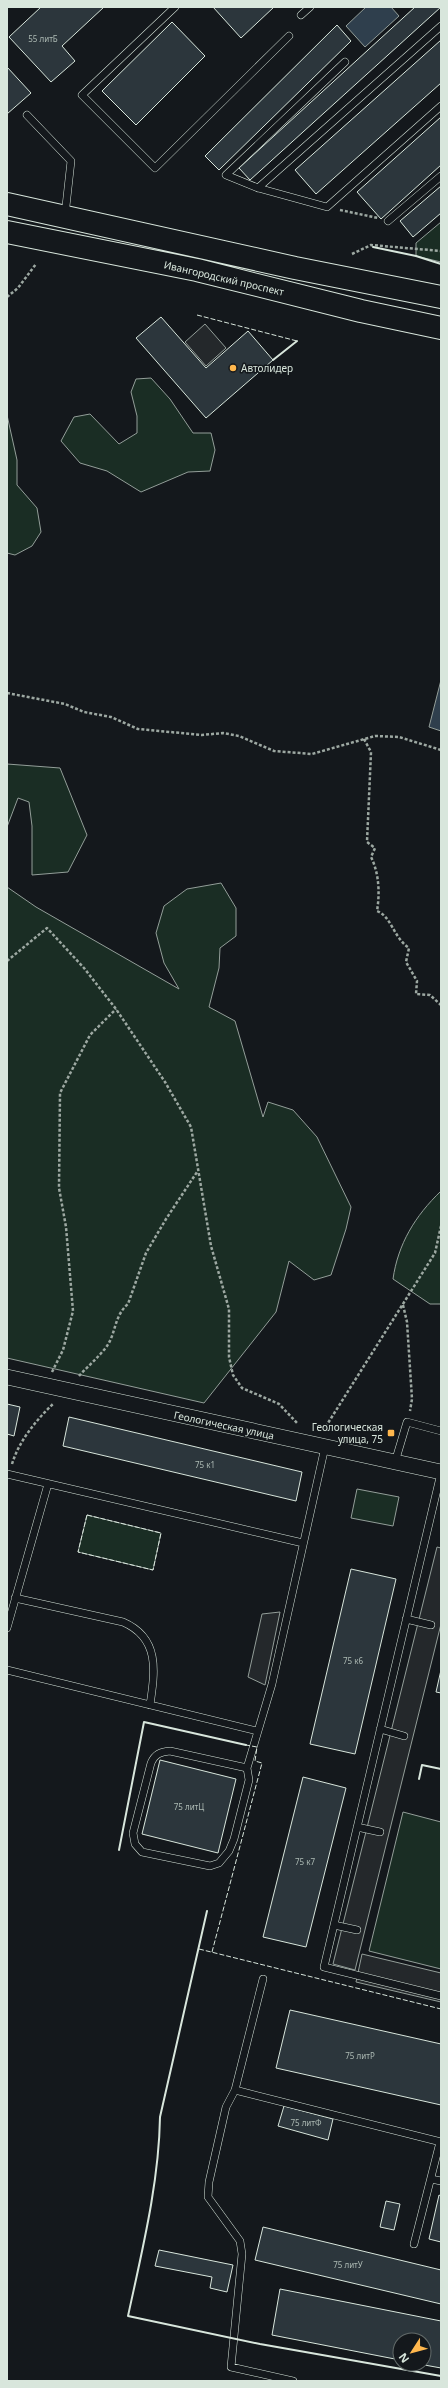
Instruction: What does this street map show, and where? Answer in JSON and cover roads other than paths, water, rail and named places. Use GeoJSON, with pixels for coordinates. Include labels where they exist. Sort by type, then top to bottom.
{"type":"FeatureCollection","features":[{"type":"Feature","properties":{"kind":"highway"},"geometry":{"type":"LineString","coordinates":[[7,204],[441,297]]}},
{"type":"Feature","properties":{"kind":"highway","name":"Ивангородский проспект"},"geometry":{"type":"LineString","coordinates":[[7,232],[197,270],[361,311],[441,328]]}},
{"type":"Feature","properties":{"kind":"street","name":"Геологическая улица"},"geometry":{"type":"LineString","coordinates":[[7,1377],[441,1472]]}},
{"type":"Feature","properties":{"kind":"lane"},"geometry":{"type":"LineString","coordinates":[[175,7],[82,95],[155,168],[289,36]]}},
{"type":"Feature","properties":{"kind":"lane"},"geometry":{"type":"LineString","coordinates":[[301,15],[310,7]]}},
{"type":"Feature","properties":{"kind":"lane"},"geometry":{"type":"LineString","coordinates":[[258,188],[441,26]]}},
{"type":"Feature","properties":{"kind":"lane"},"geometry":{"type":"LineString","coordinates":[[346,62],[226,175],[258,188],[328,207],[441,106]]}},
{"type":"Feature","properties":{"kind":"lane"},"geometry":{"type":"LineString","coordinates":[[27,115],[71,161],[65,217]]}},
{"type":"Feature","properties":{"kind":"lane"},"geometry":{"type":"LineString","coordinates":[[388,221],[441,176]]}},
{"type":"Feature","properties":{"kind":"lane"},"geometry":{"type":"LineString","coordinates":[[394,1462],[407,1422],[441,1431]]}},
{"type":"Feature","properties":{"kind":"lane"},"geometry":{"type":"LineString","coordinates":[[247,1768],[170,1751],[161,1752],[154,1756],[133,1833],[135,1844],[142,1852],[210,1866],[219,1863],[229,1851],[234,1839],[249,1780],[247,1768],[257,1730],[272,1684],[303,1543],[320,1446]]}},
{"type":"Feature","properties":{"kind":"lane"},"geometry":{"type":"LineString","coordinates":[[441,1472],[324,1967],[441,1996]]}},
{"type":"Feature","properties":{"kind":"lane"},"geometry":{"type":"LineString","coordinates":[[8,1474],[303,1543]]}},
{"type":"Feature","properties":{"kind":"lane"},"geometry":{"type":"LineString","coordinates":[[7,1628],[48,1484]]}},
{"type":"Feature","properties":{"kind":"lane"},"geometry":{"type":"LineString","coordinates":[[16,1598],[123,1622],[135,1627],[147,1639],[152,1654],[154,1674],[150,1704]]}},
{"type":"Feature","properties":{"kind":"lane"},"geometry":{"type":"LineString","coordinates":[[406,1619],[431,1624]]}},
{"type":"Feature","properties":{"kind":"lane"},"geometry":{"type":"LineString","coordinates":[[7,1670],[257,1730]]}},
{"type":"Feature","properties":{"kind":"lane"},"geometry":{"type":"LineString","coordinates":[[380,1730],[404,1736]]}},
{"type":"Feature","properties":{"kind":"lane"},"geometry":{"type":"LineString","coordinates":[[357,1827],[380,1832]]}},
{"type":"Feature","properties":{"kind":"lane"},"geometry":{"type":"LineString","coordinates":[[334,1925],[357,1930]]}},
{"type":"Feature","properties":{"kind":"lane"},"geometry":{"type":"LineString","coordinates":[[262,1979],[235,2090],[226,2107],[209,2182],[208,2197],[240,2241],[242,2254],[231,2367],[293,2381]]}},
{"type":"Feature","properties":{"kind":"lane"},"geometry":{"type":"LineString","coordinates":[[235,2090],[441,2142],[414,2244]]}},
{"type":"Feature","properties":{"kind":"lane"},"geometry":{"type":"LineString","coordinates":[[431,2179],[441,2181]]}},
{"type":"Feature","properties":{"kind":"water"},"geometry":{"type":"Polygon","coordinates":[[[366,7],[391,7],[399,16],[365,47],[346,26],[366,7]]]}},
{"type":"Feature","properties":{"kind":"water"},"geometry":{"type":"Polygon","coordinates":[[[441,680],[441,731],[429,727],[441,680]]]}},
{"type":"Feature","properties":{"kind":"place","name":"Автолидер"},"geometry":{"type":"Point","coordinates":[233,368]}},
{"type":"Feature","properties":{"kind":"place","name":"Геологическая улица, 75"},"geometry":{"type":"Point","coordinates":[391,1433]}}]}
